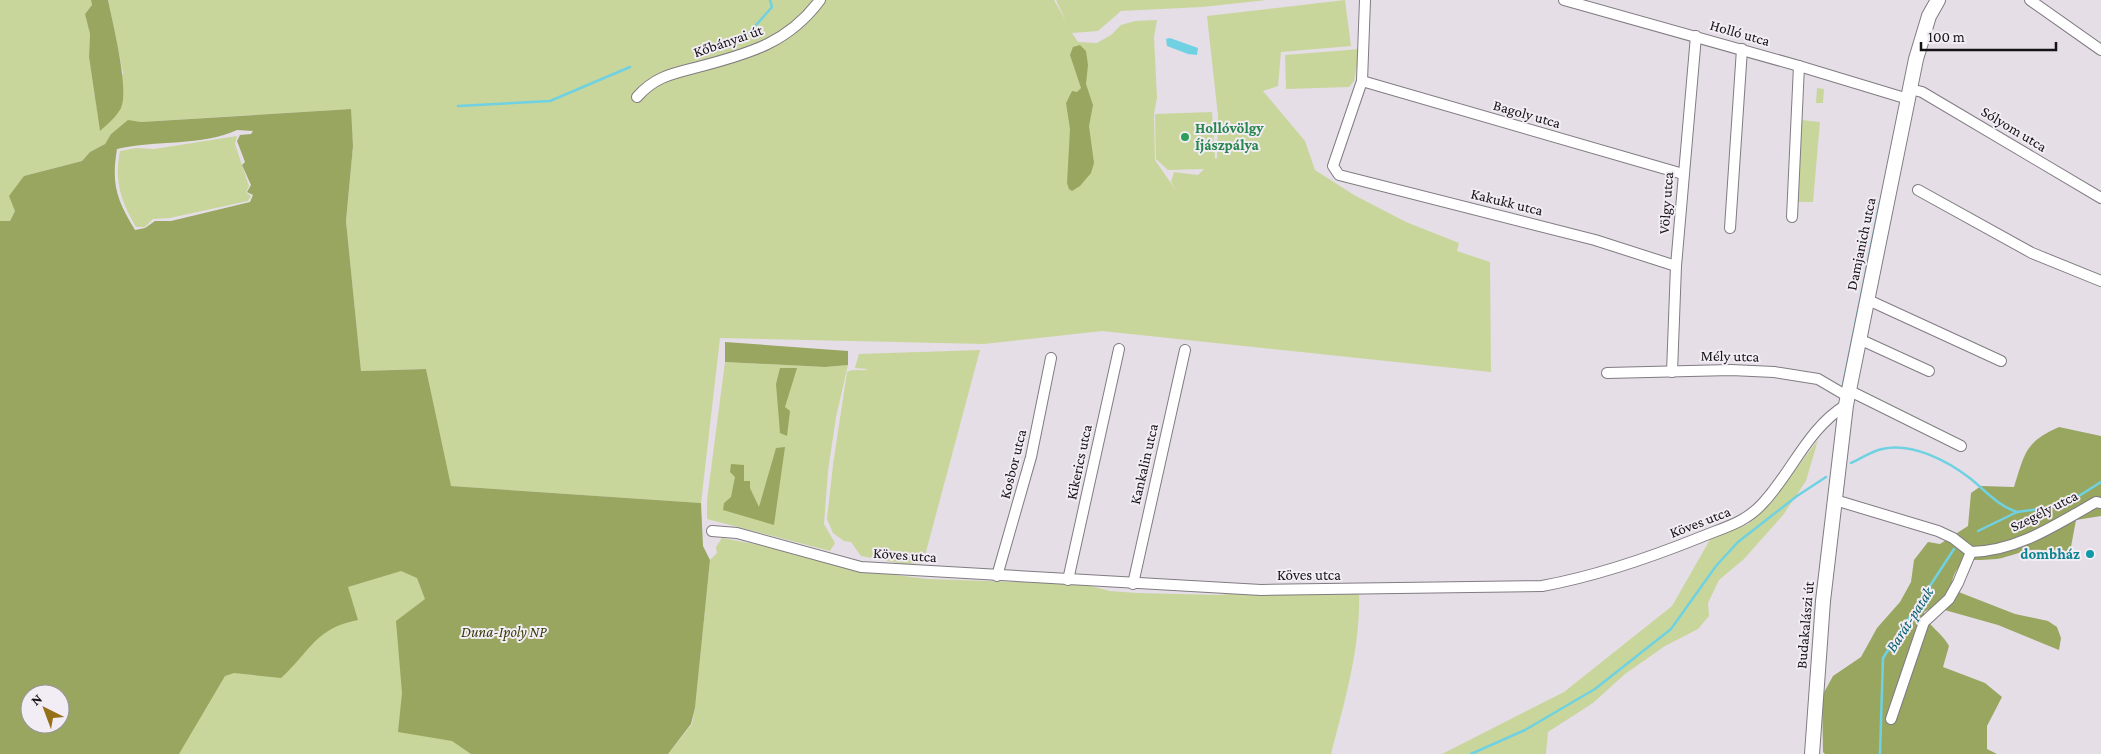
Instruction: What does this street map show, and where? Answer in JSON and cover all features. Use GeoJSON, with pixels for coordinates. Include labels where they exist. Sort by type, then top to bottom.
{"type":"FeatureCollection","features":[{"type":"Feature","properties":{"kind":"main road","name":"Damjanich utca"},"geometry":{"type":"LineString","coordinates":[[1834,500],[1847,397],[1866,299],[1922,36],[1938,0]]}},
{"type":"Feature","properties":{"kind":"main road","name":"Budakalászi út"},"geometry":{"type":"LineString","coordinates":[[1812,754],[1823,601],[1834,500]]}},
{"type":"Feature","properties":{"kind":"street","name":"Kőbányai út"},"geometry":{"type":"LineString","coordinates":[[638,97],[648,85],[663,76],[746,54],[768,45],[793,30],[820,0]]}},
{"type":"Feature","properties":{"kind":"street"},"geometry":{"type":"LineString","coordinates":[[1362,82],[1364,0]]}},
{"type":"Feature","properties":{"kind":"street","name":"Holló utca"},"geometry":{"type":"LineString","coordinates":[[1567,0],[1799,66],[1909,94]]}},
{"type":"Feature","properties":{"kind":"street"},"geometry":{"type":"LineString","coordinates":[[2030,0],[2101,50]]}},
{"type":"Feature","properties":{"kind":"street","name":"Völgy utca"},"geometry":{"type":"LineString","coordinates":[[1672,372],[1676,266],[1696,36]]}},
{"type":"Feature","properties":{"kind":"street"},"geometry":{"type":"LineString","coordinates":[[1730,228],[1742,50]]}},
{"type":"Feature","properties":{"kind":"street"},"geometry":{"type":"LineString","coordinates":[[1792,217],[1799,66]]}},
{"type":"Feature","properties":{"kind":"street","name":"Kakukk utca"},"geometry":{"type":"LineString","coordinates":[[1362,82],[1333,166],[1339,175],[1595,240],[1676,266]]}},
{"type":"Feature","properties":{"kind":"street","name":"Bagoly utca"},"geometry":{"type":"LineString","coordinates":[[1362,82],[1683,174]]}},
{"type":"Feature","properties":{"kind":"street","name":"Sólyom utca"},"geometry":{"type":"LineString","coordinates":[[1909,94],[1922,92],[2101,198]]}},
{"type":"Feature","properties":{"kind":"street"},"geometry":{"type":"LineString","coordinates":[[1918,190],[2032,253],[2101,281]]}},
{"type":"Feature","properties":{"kind":"street"},"geometry":{"type":"LineString","coordinates":[[1866,299],[2001,361]]}},
{"type":"Feature","properties":{"kind":"street"},"geometry":{"type":"LineString","coordinates":[[1859,339],[1929,371]]}},
{"type":"Feature","properties":{"kind":"street","name":"Kikerics utca"},"geometry":{"type":"LineString","coordinates":[[1068,580],[1119,349]]}},
{"type":"Feature","properties":{"kind":"street","name":"Kankalin utca"},"geometry":{"type":"LineString","coordinates":[[1133,584],[1185,350]]}},
{"type":"Feature","properties":{"kind":"street","name":"Kosbor utca"},"geometry":{"type":"LineString","coordinates":[[997,576],[1031,457],[1051,358]]}},
{"type":"Feature","properties":{"kind":"street","name":"Mély utca"},"geometry":{"type":"LineString","coordinates":[[1607,373],[1731,370],[1774,372],[1818,379],[1847,397],[1960,446]]}},
{"type":"Feature","properties":{"kind":"street","name":"Köves utca"},"geometry":{"type":"LineString","coordinates":[[712,531],[737,533],[861,567],[1261,590],[1542,586],[1585,578],[1649,558],[1744,521],[1764,503],[1828,416],[1847,397]]}},
{"type":"Feature","properties":{"kind":"street"},"geometry":{"type":"LineString","coordinates":[[1834,500],[1938,531],[1954,538],[1971,552],[1958,583],[1949,598],[1924,622],[1891,719]]}},
{"type":"Feature","properties":{"kind":"street","name":"Szegély utca"},"geometry":{"type":"LineString","coordinates":[[1971,552],[1989,551],[2022,541],[2055,526],[2096,502],[2101,503]]}},
{"type":"Feature","properties":{"kind":"green space"},"geometry":{"type":"Polygon","coordinates":[[[0,0],[91,0],[92,5],[85,14],[90,34],[89,57],[100,130],[123,73],[108,0],[1054,0],[1066,21],[1056,0],[1267,0],[1202,7],[1121,11],[1098,31],[1072,33],[1078,42],[1097,43],[1111,35],[1121,25],[1135,21],[1157,20],[1154,37],[1157,98],[1154,114],[1155,160],[1177,192],[1171,182],[1174,172],[1198,175],[1204,169],[1168,170],[1156,159],[1155,114],[1212,112],[1215,159],[1217,158],[1218,116],[1207,16],[1345,0],[1351,46],[1281,52],[1278,86],[1263,91],[1305,141],[1315,170],[1354,195],[1406,222],[1459,243],[1457,251],[1490,262],[1491,372],[1102,331],[984,344],[720,338],[701,503],[450,486],[426,369],[361,371],[346,221],[353,146],[350,109],[141,122],[128,121],[111,134],[105,144],[90,152],[82,161],[24,176],[15,211],[10,221],[0,221],[0,0]]]}},
{"type":"Feature","properties":{"kind":"green space"},"geometry":{"type":"Polygon","coordinates":[[[91,0],[108,0],[122,72],[123,99],[121,108],[100,131],[89,57],[90,34],[85,14],[92,5],[91,0]]]}},
{"type":"Feature","properties":{"kind":"green space"},"geometry":{"type":"Polygon","coordinates":[[[1080,45],[1086,51],[1088,65],[1086,84],[1093,105],[1089,126],[1094,163],[1091,173],[1080,186],[1072,191],[1067,183],[1070,129],[1066,103],[1072,91],[1077,92],[1081,88],[1070,55],[1073,47],[1080,45]]]}},
{"type":"Feature","properties":{"kind":"green space"},"geometry":{"type":"Polygon","coordinates":[[[1360,49],[1354,81],[1349,87],[1286,89],[1285,55],[1360,49]]]}},
{"type":"Feature","properties":{"kind":"green space"},"geometry":{"type":"Polygon","coordinates":[[[1817,88],[1824,89],[1823,103],[1816,103],[1817,88]]]}},
{"type":"Feature","properties":{"kind":"green space"},"geometry":{"type":"Polygon","coordinates":[[[351,109],[353,146],[346,221],[361,371],[426,369],[451,486],[701,503],[703,546],[710,560],[695,708],[691,724],[668,754],[471,754],[452,741],[398,732],[402,693],[396,621],[425,599],[417,578],[401,571],[348,587],[358,620],[332,629],[322,635],[281,678],[234,673],[225,676],[179,754],[0,754],[0,221],[10,221],[15,211],[9,196],[24,176],[82,161],[90,152],[105,144],[111,134],[128,120],[141,122],[351,109]],[[237,130],[224,135],[194,141],[147,144],[117,149],[115,183],[117,192],[135,230],[145,228],[155,221],[171,221],[250,202],[253,195],[247,192],[251,185],[242,165],[245,162],[237,141],[240,135],[251,134],[253,131],[237,130]]]}},
{"type":"Feature","properties":{"kind":"green space"},"geometry":{"type":"Polygon","coordinates":[[[1802,120],[1820,122],[1813,202],[1797,202],[1802,120]]]}},
{"type":"Feature","properties":{"kind":"green space"},"geometry":{"type":"Polygon","coordinates":[[[237,136],[235,144],[249,186],[246,192],[251,196],[248,201],[170,218],[153,219],[145,227],[136,227],[126,208],[118,181],[120,151],[136,148],[154,149],[237,136]]]}},
{"type":"Feature","properties":{"kind":"green space"},"geometry":{"type":"Polygon","coordinates":[[[725,342],[848,351],[848,365],[825,367],[725,362],[725,342]]]}},
{"type":"Feature","properties":{"kind":"green space"},"geometry":{"type":"Polygon","coordinates":[[[980,350],[923,563],[904,564],[861,556],[851,542],[844,541],[833,533],[827,519],[847,372],[868,369],[855,368],[859,354],[980,350]]]}},
{"type":"Feature","properties":{"kind":"green space"},"geometry":{"type":"Polygon","coordinates":[[[725,362],[824,367],[848,365],[836,417],[828,471],[824,524],[835,543],[830,551],[707,519],[707,500],[725,362]]]}},
{"type":"Feature","properties":{"kind":"green space"},"geometry":{"type":"Polygon","coordinates":[[[780,368],[797,368],[785,407],[790,411],[787,436],[780,433],[776,384],[780,368]]]}},
{"type":"Feature","properties":{"kind":"green space"},"geometry":{"type":"Polygon","coordinates":[[[2059,427],[2101,436],[2101,516],[2076,520],[2070,552],[2057,556],[2042,550],[2035,550],[1997,559],[1965,560],[1955,573],[1951,589],[2015,614],[2048,621],[2057,627],[2061,638],[2059,650],[1998,625],[1934,607],[1924,612],[1929,622],[1949,646],[1943,667],[1985,683],[2002,697],[1987,726],[1987,749],[1997,754],[1825,754],[1823,752],[1822,696],[1833,676],[1861,657],[1877,628],[1900,602],[1911,582],[1914,560],[1928,542],[1940,544],[1968,526],[1971,493],[1981,486],[2014,487],[2028,450],[2039,438],[2059,427]]]}},
{"type":"Feature","properties":{"kind":"green space"},"geometry":{"type":"Polygon","coordinates":[[[1818,440],[1806,481],[1783,515],[1744,559],[1719,580],[1708,603],[1709,616],[1698,629],[1665,646],[1625,674],[1593,703],[1548,732],[1546,754],[1442,754],[1564,692],[1672,606],[1711,538],[1748,524],[1766,508],[1818,440]]]}},
{"type":"Feature","properties":{"kind":"green space"},"geometry":{"type":"Polygon","coordinates":[[[785,447],[774,525],[723,510],[724,503],[731,497],[735,477],[730,472],[731,464],[744,465],[744,481],[750,481],[750,488],[759,507],[776,448],[785,447]]]}},
{"type":"Feature","properties":{"kind":"green space","name":"Duna-Ipoly NP"},"geometry":{"type":"Polygon","coordinates":[[[355,529],[660,754],[0,754],[0,623],[355,529]]]}},
{"type":"Feature","properties":{"kind":"green space"},"geometry":{"type":"Polygon","coordinates":[[[722,538],[766,546],[849,569],[927,579],[1083,584],[1110,591],[1137,593],[1220,595],[1261,590],[1359,590],[1355,653],[1331,754],[668,754],[692,724],[710,560],[717,553],[716,547],[722,538]]]}},
{"type":"Feature","properties":{"kind":"water"},"geometry":{"type":"Polygon","coordinates":[[[1170,38],[1198,48],[1197,55],[1188,54],[1167,46],[1166,39],[1170,38]]]}},
{"type":"Feature","properties":{"kind":"waterway"},"geometry":{"type":"LineString","coordinates":[[726,43],[749,33],[772,7],[770,0]]}},
{"type":"Feature","properties":{"kind":"waterway"},"geometry":{"type":"LineString","coordinates":[[458,106],[550,101],[630,67]]}},
{"type":"Feature","properties":{"kind":"waterway"},"geometry":{"type":"LineString","coordinates":[[1843,385],[1880,202]]}},
{"type":"Feature","properties":{"kind":"waterway"},"geometry":{"type":"LineString","coordinates":[[1851,463],[1882,449],[1905,448],[1917,451],[1952,466],[1998,502],[2017,512]]}},
{"type":"Feature","properties":{"kind":"waterway"},"geometry":{"type":"LineString","coordinates":[[1471,754],[1525,730],[1595,689],[1671,629],[1716,566],[1738,542],[1797,496],[1826,477]]}},
{"type":"Feature","properties":{"kind":"waterway","name":"Barát-patak"},"geometry":{"type":"LineString","coordinates":[[1978,531],[2017,512],[2047,508],[2074,499],[2101,482]]}},
{"type":"Feature","properties":{"kind":"waterway","name":"Barát-patak"},"geometry":{"type":"LineString","coordinates":[[1880,754],[1883,658],[1954,549]]}},
{"type":"Feature","properties":{"kind":"place","name":"Hollóvölgy Íjászpálya"},"geometry":{"type":"Point","coordinates":[1185,137]}},
{"type":"Feature","properties":{"kind":"place","name":"dombház"},"geometry":{"type":"Point","coordinates":[2090,554]}}]}
